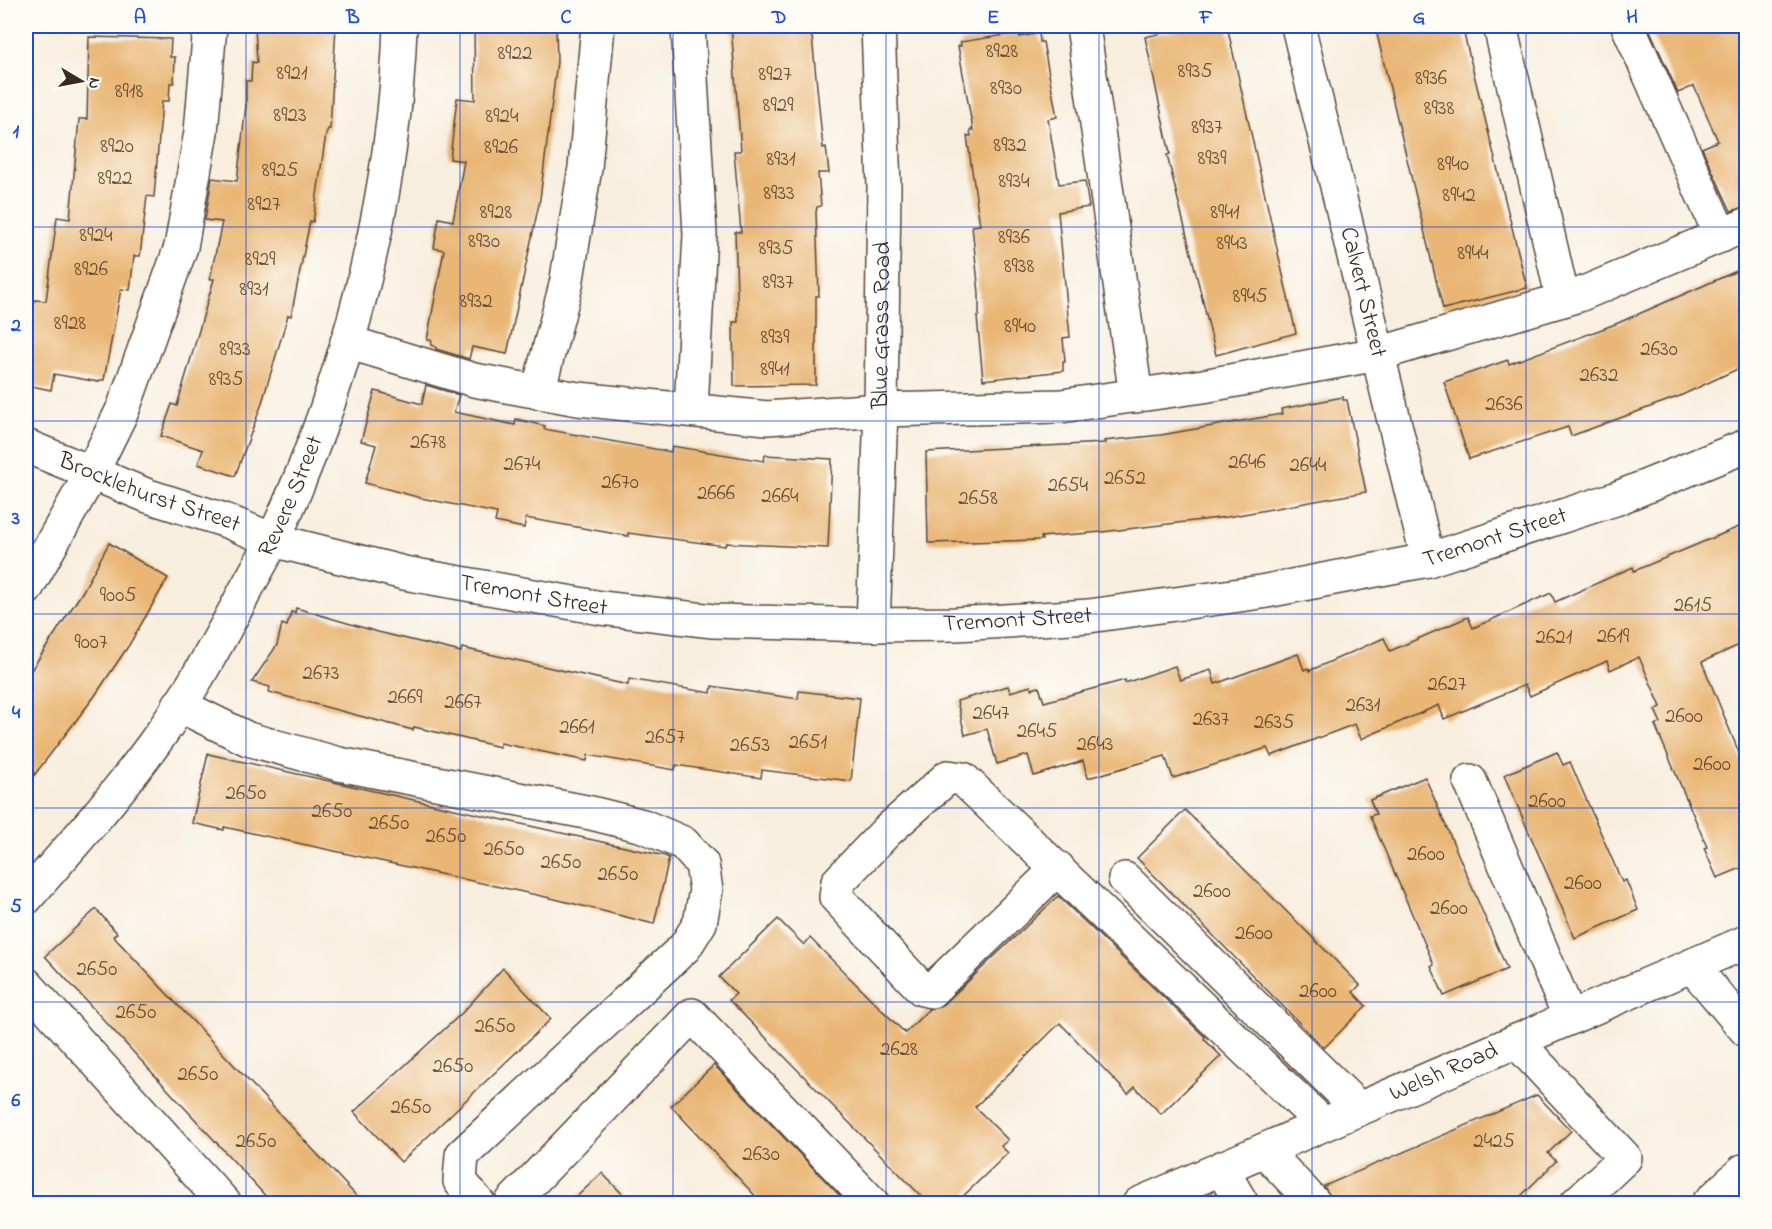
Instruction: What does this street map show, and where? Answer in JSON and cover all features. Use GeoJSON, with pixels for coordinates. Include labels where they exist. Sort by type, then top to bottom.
{"type":"FeatureCollection","features":[{"type":"Feature","properties":{"kind":"street"},"geometry":{"type":"LineString","coordinates":[[26,589],[91,474],[123,409],[181,247],[201,132],[210,26]]}},
{"type":"Feature","properties":{"kind":"street","name":"Revere Street"},"geometry":{"type":"LineString","coordinates":[[26,898],[88,828],[154,744],[210,657],[273,540],[297,485],[347,342],[382,192],[400,26]]}},
{"type":"Feature","properties":{"kind":"street"},"geometry":{"type":"LineString","coordinates":[[538,392],[568,273],[585,168],[598,26]]}},
{"type":"Feature","properties":{"kind":"street"},"geometry":{"type":"LineString","coordinates":[[688,26],[700,234],[691,410]]}},
{"type":"Feature","properties":{"kind":"street","name":"Blue Grass Road"},"geometry":{"type":"LineString","coordinates":[[873,625],[881,410],[884,187],[878,26]]}},
{"type":"Feature","properties":{"kind":"street"},"geometry":{"type":"LineString","coordinates":[[1083,26],[1136,396]]}},
{"type":"Feature","properties":{"kind":"street","name":"Calvert Street"},"geometry":{"type":"LineString","coordinates":[[1298,26],[1428,560]]}},
{"type":"Feature","properties":{"kind":"street"},"geometry":{"type":"LineString","coordinates":[[1500,26],[1563,300]]}},
{"type":"Feature","properties":{"kind":"street"},"geometry":{"type":"LineString","coordinates":[[347,342],[474,380],[538,392],[578,399],[767,418],[881,410],[1061,406],[1136,396],[1378,354],[1563,300],[1734,231],[1628,26]]}},
{"type":"Feature","properties":{"kind":"street","name":"Brocklehurst Street"},"geometry":{"type":"LineString","coordinates":[[26,446],[91,474],[273,540]]}},
{"type":"Feature","properties":{"kind":"street","name":"Tremont Street"},"geometry":{"type":"LineString","coordinates":[[273,540],[404,573],[601,609],[713,621],[873,625],[956,624],[1089,616],[1261,592],[1428,560],[1615,499],[1746,446]]}},
{"type":"Feature","properties":{"kind":"street"},"geometry":{"type":"LineString","coordinates":[[179,705],[248,739],[339,764],[591,813],[643,826],[683,843],[702,864],[706,890],[700,923],[685,947],[462,1155],[460,1181],[479,1203]]}},
{"type":"Feature","properties":{"kind":"street"},"geometry":{"type":"LineString","coordinates":[[1058,868],[931,992],[922,989],[836,897],[835,890],[838,882],[887,831],[948,777],[955,776],[963,779],[1058,868],[1323,1124]]}},
{"type":"Feature","properties":{"kind":"street"},"geometry":{"type":"LineString","coordinates":[[1470,781],[1570,1018]]}},
{"type":"Feature","properties":{"kind":"street"},"geometry":{"type":"LineString","coordinates":[[1125,879],[1359,1109]]}},
{"type":"Feature","properties":{"kind":"street","name":"Welsh Road"},"geometry":{"type":"LineString","coordinates":[[1139,1203],[1746,942]]}},
{"type":"Feature","properties":{"kind":"street"},"geometry":{"type":"LineString","coordinates":[[1692,966],[1746,1030]]}},
{"type":"Feature","properties":{"kind":"street"},"geometry":{"type":"LineString","coordinates":[[26,984],[225,1203]]}},
{"type":"Feature","properties":{"kind":"street"},"geometry":{"type":"LineString","coordinates":[[514,1203],[512,1202],[692,1015],[873,1203]]}},
{"type":"Feature","properties":{"kind":"street"},"geometry":{"type":"LineString","coordinates":[[1516,1041],[1625,1158],[1576,1203]]}},
{"type":"Feature","properties":{"kind":"street"},"geometry":{"type":"LineString","coordinates":[[1264,1150],[1315,1203]]}},
{"type":"Feature","properties":{"kind":"street"},"geometry":{"type":"LineString","coordinates":[[1221,1168],[1242,1203]]}},
{"type":"Feature","properties":{"kind":"street"},"geometry":{"type":"LineString","coordinates":[[1708,1203],[1743,1171]]}},
{"type":"Feature","properties":{"kind":"building"},"geometry":{"type":"Polygon","coordinates":[[[255,26],[336,26],[330,129],[326,134],[313,222],[310,221],[291,316],[288,315],[261,406],[235,476],[198,464],[203,450],[161,436],[172,404],[177,406],[214,279],[210,279],[222,222],[205,220],[212,178],[237,181],[246,106],[246,81],[251,81],[252,62],[257,63],[255,26]]]}},
{"type":"Feature","properties":{"kind":"building"},"geometry":{"type":"Polygon","coordinates":[[[474,26],[556,26],[557,61],[540,199],[507,354],[472,347],[469,359],[436,349],[431,345],[432,340],[427,340],[444,250],[434,248],[439,218],[453,221],[464,161],[450,159],[457,98],[475,100],[474,26]]]}},
{"type":"Feature","properties":{"kind":"building"},"geometry":{"type":"Polygon","coordinates":[[[731,26],[811,26],[823,148],[826,147],[829,173],[818,173],[821,206],[817,207],[816,212],[819,296],[816,296],[816,385],[734,386],[733,322],[738,322],[735,232],[741,232],[734,151],[741,151],[731,26]]]}},
{"type":"Feature","properties":{"kind":"building"},"geometry":{"type":"Polygon","coordinates":[[[1191,26],[1227,26],[1296,333],[1216,355],[1167,155],[1170,154],[1145,37],[1191,26]]]}},
{"type":"Feature","properties":{"kind":"building"},"geometry":{"type":"Polygon","coordinates":[[[1375,26],[1462,26],[1527,288],[1443,309],[1375,26]]]}},
{"type":"Feature","properties":{"kind":"building"},"geometry":{"type":"Polygon","coordinates":[[[1648,26],[1746,26],[1746,207],[1731,211],[1702,148],[1718,141],[1694,86],[1678,93],[1648,26]]]}},
{"type":"Feature","properties":{"kind":"building"},"geometry":{"type":"Polygon","coordinates":[[[1019,33],[1020,37],[1039,33],[1040,42],[1043,42],[1057,117],[1048,119],[1059,184],[1085,181],[1089,207],[1058,212],[1070,337],[1063,338],[1065,362],[1063,362],[1063,371],[983,380],[977,317],[979,316],[979,293],[972,226],[980,225],[967,136],[971,136],[970,130],[973,130],[958,46],[961,46],[960,42],[1019,33]]]}},
{"type":"Feature","properties":{"kind":"building"},"geometry":{"type":"Polygon","coordinates":[[[89,37],[171,39],[170,57],[175,57],[174,83],[170,83],[169,101],[162,101],[154,197],[147,196],[140,256],[134,256],[130,290],[121,289],[104,380],[99,380],[99,382],[54,374],[51,390],[26,385],[26,312],[30,313],[35,300],[46,301],[57,217],[70,219],[79,119],[87,119],[89,37]]]}},
{"type":"Feature","properties":{"kind":"building"},"geometry":{"type":"Polygon","coordinates":[[[1746,267],[1746,365],[1680,396],[1571,436],[1568,427],[1469,459],[1444,382],[1508,360],[1509,364],[1618,323],[1746,267]]]}},
{"type":"Feature","properties":{"kind":"building"},"geometry":{"type":"Polygon","coordinates":[[[426,385],[459,395],[454,412],[515,425],[516,419],[545,426],[544,429],[671,452],[672,446],[764,461],[765,455],[832,459],[828,548],[726,543],[725,546],[628,533],[628,536],[526,518],[524,528],[495,522],[497,513],[421,498],[365,483],[376,445],[361,441],[375,391],[422,404],[426,385]]]}},
{"type":"Feature","properties":{"kind":"building"},"geometry":{"type":"Polygon","coordinates":[[[1343,397],[1343,400],[1347,400],[1366,492],[1227,517],[1041,537],[1042,540],[928,543],[926,452],[1105,443],[1104,441],[1161,435],[1282,414],[1281,409],[1343,397]]]}},
{"type":"Feature","properties":{"kind":"building"},"geometry":{"type":"Polygon","coordinates":[[[1746,524],[1746,642],[1702,662],[1746,770],[1746,866],[1717,878],[1704,848],[1707,847],[1655,725],[1661,723],[1655,710],[1661,707],[1639,657],[1610,670],[1607,661],[1530,696],[1525,685],[1444,719],[1439,705],[1361,739],[1355,724],[1271,756],[1267,748],[1173,778],[1165,756],[1088,778],[1083,761],[1034,776],[1028,755],[997,764],[987,729],[965,735],[957,701],[1008,686],[1010,692],[1031,686],[1032,689],[1039,687],[1044,702],[1125,680],[1125,683],[1175,666],[1180,680],[1211,670],[1215,684],[1298,654],[1304,670],[1308,668],[1309,671],[1384,638],[1390,651],[1468,617],[1473,628],[1551,593],[1555,602],[1633,567],[1634,571],[1746,524]]]}},
{"type":"Feature","properties":{"kind":"building"},"geometry":{"type":"Polygon","coordinates":[[[109,543],[168,578],[129,645],[94,697],[26,786],[26,678],[83,591],[109,543]]]}},
{"type":"Feature","properties":{"kind":"building"},"geometry":{"type":"Polygon","coordinates":[[[296,608],[378,632],[461,652],[462,648],[628,685],[629,679],[711,693],[712,686],[798,699],[799,691],[860,698],[851,781],[762,770],[761,778],[676,765],[675,770],[588,755],[587,761],[500,743],[500,747],[414,727],[413,730],[269,692],[270,687],[252,682],[277,645],[282,624],[287,626],[291,612],[295,613],[296,608]]]}},
{"type":"Feature","properties":{"kind":"building"},"geometry":{"type":"Polygon","coordinates":[[[1557,752],[1563,765],[1570,762],[1622,882],[1626,880],[1638,910],[1575,938],[1504,775],[1557,752]]]}},
{"type":"Feature","properties":{"kind":"building"},"geometry":{"type":"Polygon","coordinates":[[[208,754],[665,856],[669,858],[654,924],[555,899],[224,827],[224,830],[192,823],[208,754]]]}},
{"type":"Feature","properties":{"kind":"building"},"geometry":{"type":"Polygon","coordinates":[[[1425,777],[1507,969],[1444,996],[1431,966],[1434,965],[1370,816],[1376,814],[1370,800],[1425,777]]]}},
{"type":"Feature","properties":{"kind":"building"},"geometry":{"type":"Polygon","coordinates":[[[1185,810],[1360,985],[1353,992],[1366,1006],[1324,1048],[1137,858],[1185,810]]]}},
{"type":"Feature","properties":{"kind":"building"},"geometry":{"type":"Polygon","coordinates":[[[1058,896],[1205,1037],[1204,1039],[1221,1056],[1161,1114],[1135,1087],[1128,1094],[1060,1023],[975,1107],[1008,1140],[1001,1146],[1008,1153],[956,1203],[928,1203],[729,1000],[736,994],[719,977],[778,919],[804,945],[810,938],[905,1033],[929,1009],[944,1004],[1058,896]]]}},
{"type":"Feature","properties":{"kind":"building"},"geometry":{"type":"Polygon","coordinates":[[[96,909],[117,933],[113,936],[363,1203],[272,1203],[45,956],[96,909]]]}},
{"type":"Feature","properties":{"kind":"building"},"geometry":{"type":"Polygon","coordinates":[[[503,968],[551,1019],[401,1162],[354,1112],[462,1013],[503,968]]]}},
{"type":"Feature","properties":{"kind":"building"},"geometry":{"type":"Polygon","coordinates":[[[714,1065],[847,1203],[762,1203],[671,1106],[714,1065]]]}},
{"type":"Feature","properties":{"kind":"building"},"geometry":{"type":"Polygon","coordinates":[[[1537,1095],[1571,1131],[1548,1153],[1556,1161],[1514,1203],[1333,1203],[1324,1186],[1537,1095]]]}},
{"type":"Feature","properties":{"kind":"building"},"geometry":{"type":"Polygon","coordinates":[[[602,1173],[631,1203],[570,1203],[602,1173]]]}}]}
